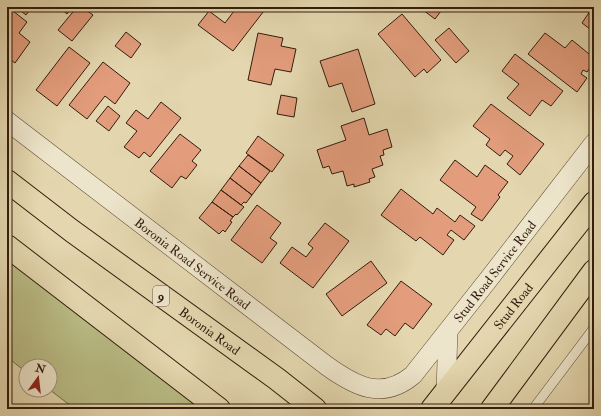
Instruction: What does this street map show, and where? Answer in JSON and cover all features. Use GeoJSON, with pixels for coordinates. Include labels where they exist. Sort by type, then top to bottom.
{"type":"FeatureCollection","features":[{"type":"Feature","properties":{"kind":"main road","name":"Boronia Road"},"geometry":{"type":"LineString","coordinates":[[7,181],[78,235],[277,379],[315,409]]}},
{"type":"Feature","properties":{"kind":"main road","name":"Stud Road"},"geometry":{"type":"LineString","coordinates":[[432,409],[594,203]]}},
{"type":"Feature","properties":{"kind":"main road"},"geometry":{"type":"LineString","coordinates":[[7,246],[220,409]]}},
{"type":"Feature","properties":{"kind":"main road"},"geometry":{"type":"LineString","coordinates":[[492,409],[594,272]]}},
{"type":"Feature","properties":{"kind":"street","name":"Boronia Road Service Road"},"geometry":{"type":"LineString","coordinates":[[7,121],[348,381],[360,386],[374,389],[385,389]]}},
{"type":"Feature","properties":{"kind":"street","name":"Stud Road Service Road"},"geometry":{"type":"LineString","coordinates":[[385,389],[397,385],[413,375],[594,142]]}},
{"type":"Feature","properties":{"kind":"street"},"geometry":{"type":"LineString","coordinates":[[446,391],[448,331]]}},
{"type":"Feature","properties":{"kind":"lane"},"geometry":{"type":"LineString","coordinates":[[533,409],[594,328]]}},
{"type":"Feature","properties":{"kind":"green space"},"geometry":{"type":"Polygon","coordinates":[[[7,246],[219,409],[75,409],[58,396],[58,358],[18,358],[18,366],[7,357],[7,246]]]}},
{"type":"Feature","properties":{"kind":"building"},"geometry":{"type":"Polygon","coordinates":[[[8,7],[27,22],[19,33],[30,42],[15,63],[7,57],[8,7]]]}},
{"type":"Feature","properties":{"kind":"building"},"geometry":{"type":"Polygon","coordinates":[[[16,7],[32,7],[26,15],[16,7]]]}},
{"type":"Feature","properties":{"kind":"building"},"geometry":{"type":"Polygon","coordinates":[[[59,7],[72,7],[67,14],[59,7]]]}},
{"type":"Feature","properties":{"kind":"building"},"geometry":{"type":"Polygon","coordinates":[[[77,7],[82,7],[93,15],[72,41],[58,30],[77,7]]]}},
{"type":"Feature","properties":{"kind":"building"},"geometry":{"type":"Polygon","coordinates":[[[237,7],[267,7],[233,51],[198,25],[209,11],[225,23],[237,7]]]}},
{"type":"Feature","properties":{"kind":"building"},"geometry":{"type":"Polygon","coordinates":[[[419,7],[444,7],[435,19],[419,7]]]}},
{"type":"Feature","properties":{"kind":"building"},"geometry":{"type":"Polygon","coordinates":[[[591,7],[594,7],[594,32],[582,23],[592,8],[591,7]]]}},
{"type":"Feature","properties":{"kind":"building"},"geometry":{"type":"Polygon","coordinates":[[[402,14],[441,60],[427,73],[424,69],[415,77],[378,34],[402,14]]]}},
{"type":"Feature","properties":{"kind":"building"},"geometry":{"type":"Polygon","coordinates":[[[449,28],[469,51],[456,63],[435,40],[449,28]]]}},
{"type":"Feature","properties":{"kind":"building"},"geometry":{"type":"Polygon","coordinates":[[[126,32],[141,44],[131,58],[115,46],[126,32]]]}},
{"type":"Feature","properties":{"kind":"building"},"geometry":{"type":"Polygon","coordinates":[[[258,33],[283,38],[281,46],[296,49],[291,72],[275,69],[271,85],[248,80],[258,33]]]}},
{"type":"Feature","properties":{"kind":"building"},"geometry":{"type":"Polygon","coordinates":[[[545,33],[565,48],[572,40],[594,58],[594,62],[587,72],[583,70],[581,74],[587,78],[577,92],[528,54],[545,33]]]}},
{"type":"Feature","properties":{"kind":"building"},"geometry":{"type":"Polygon","coordinates":[[[69,47],[90,63],[57,106],[36,90],[69,47]]]}},
{"type":"Feature","properties":{"kind":"building"},"geometry":{"type":"Polygon","coordinates":[[[358,49],[375,104],[352,112],[342,83],[329,87],[320,61],[358,49]]]}},
{"type":"Feature","properties":{"kind":"building"},"geometry":{"type":"Polygon","coordinates":[[[515,54],[563,91],[551,106],[542,100],[530,116],[507,98],[519,84],[502,71],[515,54]]]}},
{"type":"Feature","properties":{"kind":"building"},"geometry":{"type":"Polygon","coordinates":[[[103,62],[130,83],[115,104],[105,96],[87,119],[69,105],[103,62]]]}},
{"type":"Feature","properties":{"kind":"building"},"geometry":{"type":"Polygon","coordinates":[[[281,95],[297,98],[294,117],[277,114],[281,95]]]}},
{"type":"Feature","properties":{"kind":"building"},"geometry":{"type":"Polygon","coordinates":[[[161,102],[181,118],[150,157],[144,152],[139,158],[124,147],[137,131],[126,123],[136,110],[148,119],[161,102]]]}},
{"type":"Feature","properties":{"kind":"building"},"geometry":{"type":"Polygon","coordinates":[[[491,104],[544,144],[520,175],[507,164],[513,156],[505,150],[500,156],[486,145],[490,139],[473,126],[491,104]]]}},
{"type":"Feature","properties":{"kind":"building"},"geometry":{"type":"Polygon","coordinates":[[[108,106],[120,116],[109,131],[96,121],[108,106]]]}},
{"type":"Feature","properties":{"kind":"building"},"geometry":{"type":"Polygon","coordinates":[[[364,118],[369,135],[387,129],[392,147],[383,150],[384,155],[380,156],[383,165],[372,169],[375,177],[369,179],[370,182],[354,187],[354,184],[347,186],[343,171],[332,174],[329,166],[323,168],[317,150],[346,140],[341,126],[364,118]]]}},
{"type":"Feature","properties":{"kind":"building"},"geometry":{"type":"Polygon","coordinates":[[[180,134],[201,150],[192,161],[197,165],[186,179],[181,176],[172,188],[150,171],[180,134]]]}},
{"type":"Feature","properties":{"kind":"building"},"geometry":{"type":"Polygon","coordinates":[[[258,136],[284,155],[272,172],[246,153],[258,136]]]}},
{"type":"Feature","properties":{"kind":"building"},"geometry":{"type":"Polygon","coordinates":[[[248,155],[270,171],[261,183],[239,166],[248,155]]]}},
{"type":"Feature","properties":{"kind":"building"},"geometry":{"type":"Polygon","coordinates":[[[455,160],[477,177],[485,165],[508,182],[498,195],[500,197],[482,221],[471,214],[476,207],[440,180],[455,160]]]}},
{"type":"Feature","properties":{"kind":"building"},"geometry":{"type":"Polygon","coordinates":[[[239,166],[261,183],[252,195],[230,178],[239,166]]]}},
{"type":"Feature","properties":{"kind":"building"},"geometry":{"type":"Polygon","coordinates":[[[230,178],[252,195],[246,203],[244,202],[241,205],[221,190],[230,178]]]}},
{"type":"Feature","properties":{"kind":"building"},"geometry":{"type":"Polygon","coordinates":[[[401,189],[433,214],[437,208],[455,222],[460,215],[475,226],[464,240],[451,230],[447,235],[454,240],[443,255],[420,237],[416,241],[381,215],[401,189]]]}},
{"type":"Feature","properties":{"kind":"building"},"geometry":{"type":"Polygon","coordinates":[[[221,190],[244,207],[237,215],[236,214],[233,217],[212,202],[221,190]]]}},
{"type":"Feature","properties":{"kind":"building"},"geometry":{"type":"Polygon","coordinates":[[[212,202],[233,217],[230,221],[232,222],[225,232],[223,230],[219,234],[199,218],[212,202]]]}},
{"type":"Feature","properties":{"kind":"building"},"geometry":{"type":"Polygon","coordinates":[[[257,205],[281,223],[270,238],[277,243],[262,263],[231,240],[257,205]]]}},
{"type":"Feature","properties":{"kind":"building"},"geometry":{"type":"Polygon","coordinates":[[[325,223],[349,241],[313,288],[280,263],[292,247],[306,257],[313,248],[308,244],[325,223]]]}},
{"type":"Feature","properties":{"kind":"building"},"geometry":{"type":"Polygon","coordinates":[[[371,261],[387,283],[342,316],[326,294],[371,261]]]}},
{"type":"Feature","properties":{"kind":"building"},"geometry":{"type":"Polygon","coordinates":[[[401,281],[432,304],[413,329],[405,323],[395,336],[386,329],[381,335],[367,325],[401,281]]]}}]}
